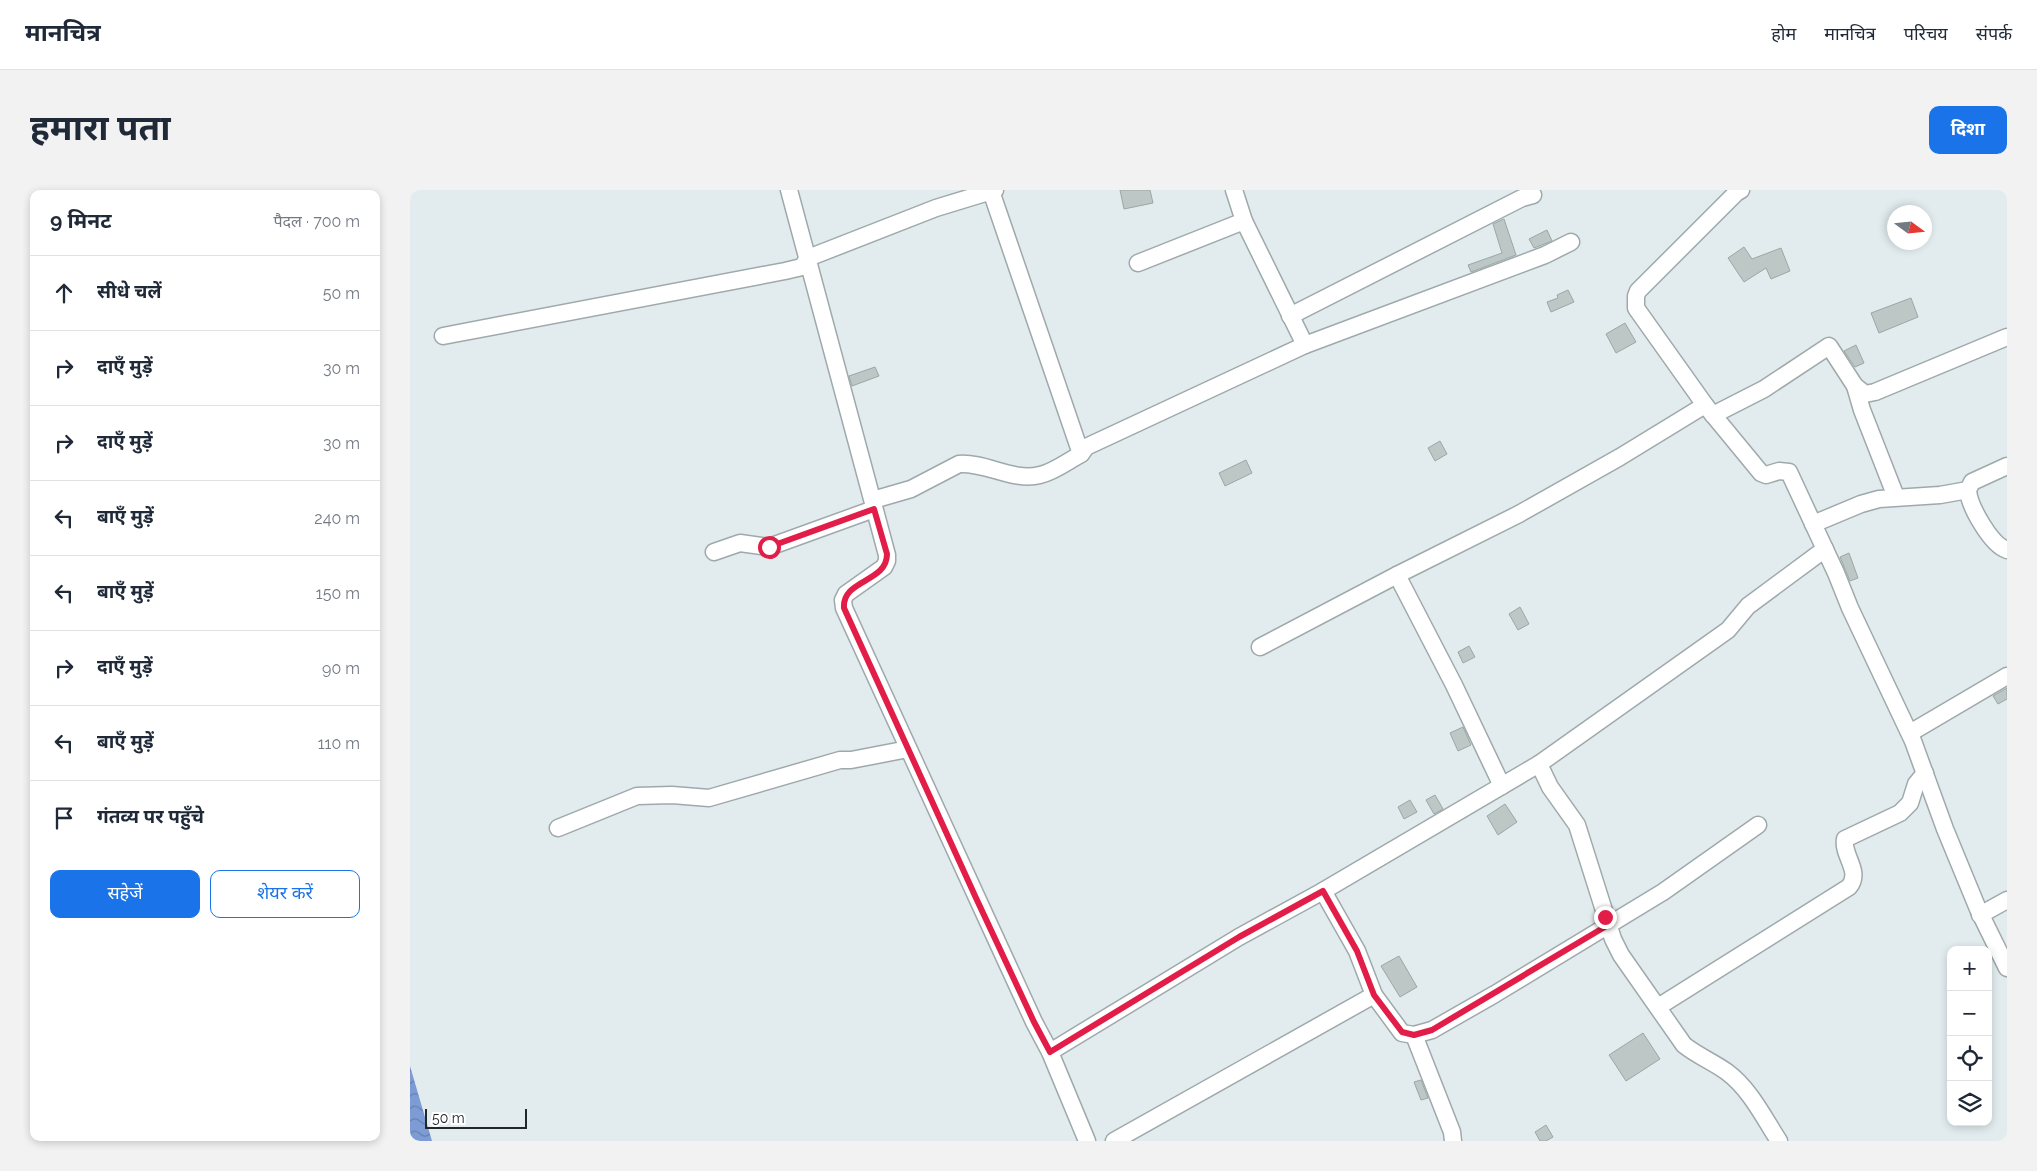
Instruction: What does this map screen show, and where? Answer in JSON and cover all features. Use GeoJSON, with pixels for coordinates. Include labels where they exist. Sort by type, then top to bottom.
{"type":"FeatureCollection","features":[{"type":"Feature","properties":{"kind":"street"},"geometry":{"type":"LineString","coordinates":[[789,190],[887,554],[887,561],[884,567],[846,594],[843,600],[844,608],[1034,1022],[1050,1052],[1087,1141]]}},
{"type":"Feature","properties":{"kind":"street"},"geometry":{"type":"LineString","coordinates":[[1234,190],[1244,220],[1305,345]]}},
{"type":"Feature","properties":{"kind":"street"},"geometry":{"type":"LineString","coordinates":[[1741,190],[1638,291],[1636,308],[1709,410],[1764,475],[1779,471],[1789,472],[1850,608],[1910,733],[1980,915],[2007,968]]}},
{"type":"Feature","properties":{"kind":"street"},"geometry":{"type":"LineString","coordinates":[[443,336],[802,267],[808,258],[936,208],[993,191],[1081,454]]}},
{"type":"Feature","properties":{"kind":"street"},"geometry":{"type":"LineString","coordinates":[[1290,316],[1522,198],[1533,195]]}},
{"type":"Feature","properties":{"kind":"street"},"geometry":{"type":"LineString","coordinates":[[1138,263],[1244,220]]}},
{"type":"Feature","properties":{"kind":"street"},"geometry":{"type":"LineString","coordinates":[[714,552],[740,543],[769,547],[911,489],[960,464],[968,464],[1012,474],[1038,476],[1081,454],[1086,447],[1305,345],[1545,255],[1571,242]]}},
{"type":"Feature","properties":{"kind":"street"},"geometry":{"type":"LineString","coordinates":[[1260,647],[1519,514],[1620,457],[1709,410],[1764,388],[1829,346],[1860,392],[1871,394],[2007,337]]}},
{"type":"Feature","properties":{"kind":"street"},"geometry":{"type":"LineString","coordinates":[[1855,386],[1862,410],[1896,497]]}},
{"type":"Feature","properties":{"kind":"street"},"geometry":{"type":"LineString","coordinates":[[2007,466],[1972,482],[1968,490],[1973,507],[1988,533],[2007,550]]}},
{"type":"Feature","properties":{"kind":"street"},"geometry":{"type":"LineString","coordinates":[[1812,524],[1861,504],[1879,499],[1940,495],[1968,490]]}},
{"type":"Feature","properties":{"kind":"street"},"geometry":{"type":"LineString","coordinates":[[1050,1052],[1239,937],[1323,891],[1539,764],[1728,630],[1748,606],[1825,549]]}},
{"type":"Feature","properties":{"kind":"street"},"geometry":{"type":"LineString","coordinates":[[1397,575],[1454,686],[1502,786]]}},
{"type":"Feature","properties":{"kind":"street"},"geometry":{"type":"LineString","coordinates":[[1910,733],[2007,676]]}},
{"type":"Feature","properties":{"kind":"street"},"geometry":{"type":"LineString","coordinates":[[558,828],[637,796],[672,795],[709,798],[840,760],[851,760],[908,749]]}},
{"type":"Feature","properties":{"kind":"street"},"geometry":{"type":"LineString","coordinates":[[1539,764],[1550,787],[1576,825],[1608,925],[1621,955],[1684,1045],[1698,1056],[1716,1064],[1735,1079],[1755,1103],[1779,1141]]}},
{"type":"Feature","properties":{"kind":"street"},"geometry":{"type":"LineString","coordinates":[[1658,1007],[1849,887],[1855,878],[1855,874],[1844,846],[1845,839],[1900,813],[1906,808],[1916,784],[1925,773]]}},
{"type":"Feature","properties":{"kind":"street"},"geometry":{"type":"LineString","coordinates":[[1323,891],[1357,951],[1374,995],[1402,1032],[1414,1035],[1432,1030],[1663,892],[1758,825]]}},
{"type":"Feature","properties":{"kind":"street"},"geometry":{"type":"LineString","coordinates":[[1980,915],[2007,900]]}},
{"type":"Feature","properties":{"kind":"street"},"geometry":{"type":"LineString","coordinates":[[1114,1141],[1374,995]]}},
{"type":"Feature","properties":{"kind":"street"},"geometry":{"type":"LineString","coordinates":[[1414,1035],[1452,1132],[1453,1141]]}},
{"type":"Feature","properties":{"kind":"water"},"geometry":{"type":"Polygon","coordinates":[[[410,1066],[432,1141],[410,1141],[410,1066]]]}},
{"type":"Feature","properties":{"kind":"building"},"geometry":{"type":"Polygon","coordinates":[[[1120,190],[1150,190],[1153,203],[1124,209],[1120,190]]]}},
{"type":"Feature","properties":{"kind":"building"},"geometry":{"type":"Polygon","coordinates":[[[1504,219],[1516,255],[1471,272],[1468,265],[1502,253],[1493,224],[1504,219]]]}},
{"type":"Feature","properties":{"kind":"building"},"geometry":{"type":"Polygon","coordinates":[[[1547,230],[1552,241],[1534,248],[1529,239],[1547,230]]]}},
{"type":"Feature","properties":{"kind":"building"},"geometry":{"type":"Polygon","coordinates":[[[1744,247],[1752,259],[1781,248],[1790,271],[1771,279],[1766,268],[1744,282],[1728,258],[1744,247]]]}},
{"type":"Feature","properties":{"kind":"building"},"geometry":{"type":"Polygon","coordinates":[[[1568,290],[1574,302],[1551,312],[1547,302],[1558,298],[1557,295],[1568,290]]]}},
{"type":"Feature","properties":{"kind":"building"},"geometry":{"type":"Polygon","coordinates":[[[1911,298],[1918,317],[1879,333],[1871,313],[1911,298]]]}},
{"type":"Feature","properties":{"kind":"building"},"geometry":{"type":"Polygon","coordinates":[[[1625,323],[1636,342],[1616,353],[1606,334],[1625,323]]]}},
{"type":"Feature","properties":{"kind":"building"},"geometry":{"type":"Polygon","coordinates":[[[1856,345],[1864,363],[1855,367],[1844,351],[1856,345]]]}},
{"type":"Feature","properties":{"kind":"building"},"geometry":{"type":"Polygon","coordinates":[[[875,367],[879,376],[852,386],[849,376],[875,367]]]}},
{"type":"Feature","properties":{"kind":"building"},"geometry":{"type":"Polygon","coordinates":[[[1440,441],[1447,454],[1435,461],[1428,448],[1440,441]]]}},
{"type":"Feature","properties":{"kind":"building"},"geometry":{"type":"Polygon","coordinates":[[[1246,460],[1252,473],[1225,486],[1219,473],[1246,460]]]}},
{"type":"Feature","properties":{"kind":"building"},"geometry":{"type":"Polygon","coordinates":[[[1849,553],[1858,578],[1850,581],[1840,557],[1849,553]]]}},
{"type":"Feature","properties":{"kind":"building"},"geometry":{"type":"Polygon","coordinates":[[[1520,607],[1529,624],[1518,630],[1509,614],[1520,607]]]}},
{"type":"Feature","properties":{"kind":"building"},"geometry":{"type":"Polygon","coordinates":[[[1469,646],[1475,657],[1463,663],[1458,652],[1469,646]]]}},
{"type":"Feature","properties":{"kind":"building"},"geometry":{"type":"Polygon","coordinates":[[[2007,688],[2007,699],[1998,704],[1993,696],[2007,688]]]}},
{"type":"Feature","properties":{"kind":"building"},"geometry":{"type":"Polygon","coordinates":[[[1463,727],[1471,745],[1458,751],[1450,733],[1463,727]]]}},
{"type":"Feature","properties":{"kind":"building"},"geometry":{"type":"Polygon","coordinates":[[[1435,795],[1443,809],[1434,814],[1426,800],[1435,795]]]}},
{"type":"Feature","properties":{"kind":"building"},"geometry":{"type":"Polygon","coordinates":[[[1410,800],[1417,812],[1404,819],[1398,807],[1410,800]]]}},
{"type":"Feature","properties":{"kind":"building"},"geometry":{"type":"Polygon","coordinates":[[[1505,804],[1517,822],[1498,835],[1487,816],[1505,804]]]}},
{"type":"Feature","properties":{"kind":"building"},"geometry":{"type":"Polygon","coordinates":[[[1399,956],[1417,987],[1400,997],[1381,966],[1399,956]]]}},
{"type":"Feature","properties":{"kind":"building"},"geometry":{"type":"Polygon","coordinates":[[[1643,1033],[1660,1059],[1626,1081],[1609,1055],[1643,1033]]]}},
{"type":"Feature","properties":{"kind":"building"},"geometry":{"type":"Polygon","coordinates":[[[1421,1080],[1428,1098],[1421,1100],[1414,1082],[1421,1080]]]}},
{"type":"Feature","properties":{"kind":"building"},"geometry":{"type":"Polygon","coordinates":[[[1546,1125],[1553,1137],[1546,1141],[1540,1141],[1535,1132],[1546,1125]]]}},
{"type":"Feature","properties":{"kind":"route"},"geometry":{"type":"LineString","coordinates":[[769,547],[874,509],[887,554],[887,561],[884,567],[876,574],[846,594],[843,600],[844,608],[976,898],[1050,1052],[1239,937],[1323,891],[1357,951],[1374,995],[1394,1024],[1407,1035],[1422,1034],[1432,1030],[1495,994],[1608,925],[1605,917]]}}]}
